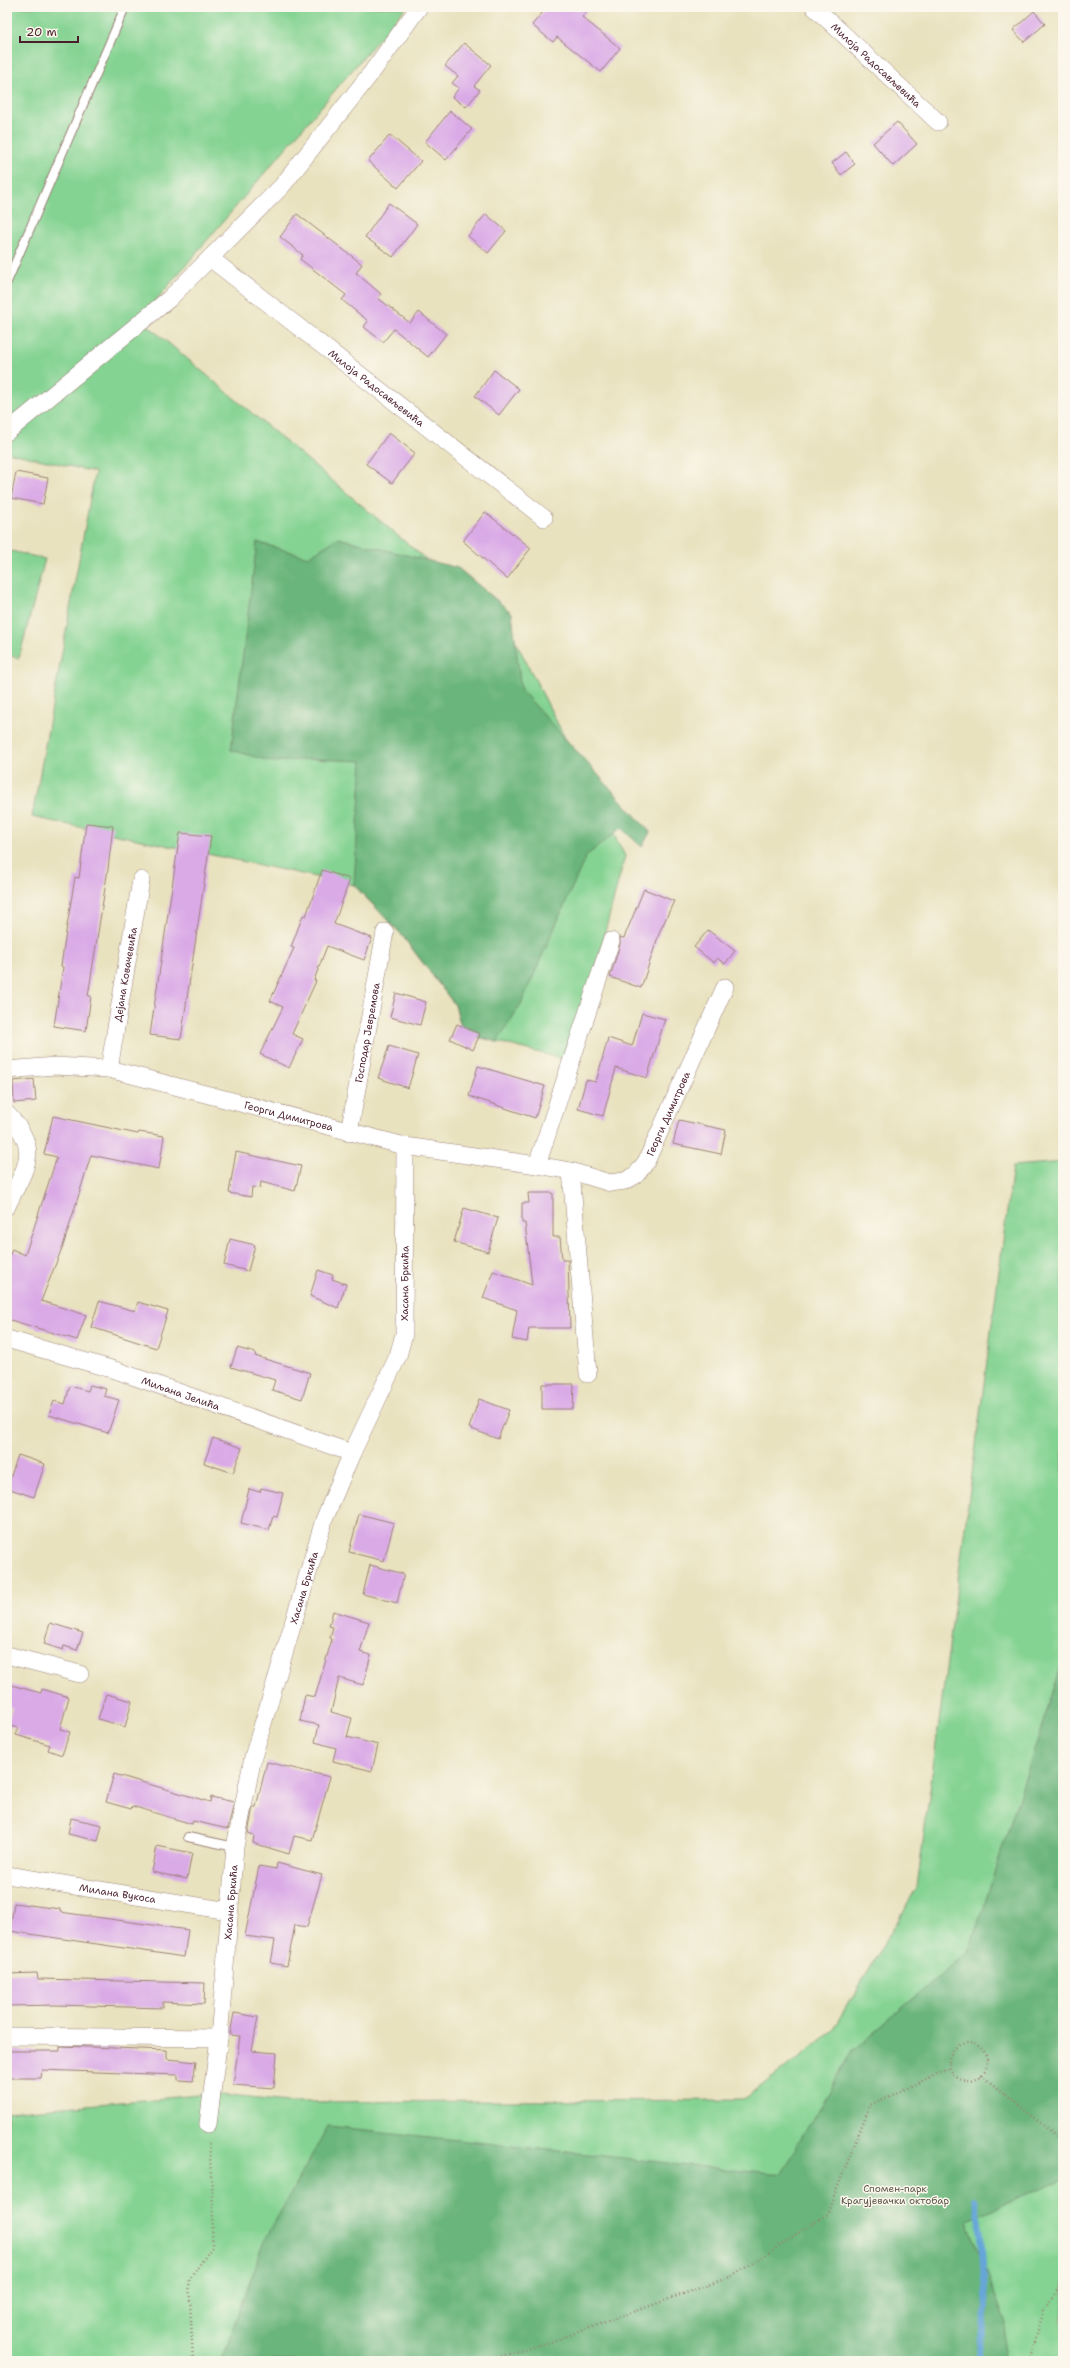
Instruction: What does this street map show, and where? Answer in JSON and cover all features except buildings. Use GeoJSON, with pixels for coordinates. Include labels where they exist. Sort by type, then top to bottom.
{"type":"FeatureCollection","features":[{"type":"Feature","properties":{"kind":"street"},"geometry":{"type":"LineString","coordinates":[[7,432],[169,299],[282,186],[372,72],[419,7]]}},
{"type":"Feature","properties":{"kind":"street","name":"Милоја Радосављевића"},"geometry":{"type":"LineString","coordinates":[[814,7],[938,122]]}},
{"type":"Feature","properties":{"kind":"street","name":"Милоја Радосављевића"},"geometry":{"type":"LineString","coordinates":[[210,258],[544,518]]}},
{"type":"Feature","properties":{"kind":"street","name":"Дејана Ковачевића"},"geometry":{"type":"LineString","coordinates":[[109,1069],[141,880]]}},
{"type":"Feature","properties":{"kind":"street","name":"Господар Јевремова"},"geometry":{"type":"LineString","coordinates":[[349,1133],[385,932]]}},
{"type":"Feature","properties":{"kind":"street"},"geometry":{"type":"LineString","coordinates":[[537,1165],[611,942]]}},
{"type":"Feature","properties":{"kind":"street","name":"Георги Димитрова"},"geometry":{"type":"LineString","coordinates":[[7,1070],[55,1066],[109,1069],[349,1133],[405,1146],[571,1171],[610,1183],[625,1181],[636,1176],[646,1162],[725,987]]}},
{"type":"Feature","properties":{"kind":"street"},"geometry":{"type":"LineString","coordinates":[[7,1114],[20,1128],[27,1141],[29,1156],[7,1206]]}},
{"type":"Feature","properties":{"kind":"street","name":"Хасана Бркића"},"geometry":{"type":"LineString","coordinates":[[208,2124],[219,2038],[235,1847],[253,1758],[324,1520],[352,1453],[398,1356],[404,1334],[405,1146]]}},
{"type":"Feature","properties":{"kind":"street"},"geometry":{"type":"LineString","coordinates":[[571,1171],[588,1374]]}},
{"type":"Feature","properties":{"kind":"street","name":"Миљана Јелића"},"geometry":{"type":"LineString","coordinates":[[7,1339],[118,1371],[352,1453]]}},
{"type":"Feature","properties":{"kind":"street"},"geometry":{"type":"LineString","coordinates":[[7,1655],[80,1674]]}},
{"type":"Feature","properties":{"kind":"street","name":"Милана Вукоса"},"geometry":{"type":"LineString","coordinates":[[7,1875],[229,1911]]}},
{"type":"Feature","properties":{"kind":"street"},"geometry":{"type":"LineString","coordinates":[[7,2036],[219,2038]]}},
{"type":"Feature","properties":{"kind":"lane"},"geometry":{"type":"LineString","coordinates":[[7,282],[125,7]]}},
{"type":"Feature","properties":{"kind":"lane"},"geometry":{"type":"LineString","coordinates":[[188,1837],[235,1847]]}},
{"type":"Feature","properties":{"kind":"path"},"geometry":{"type":"LineString","coordinates":[[963,2044],[975,2044],[984,2052],[986,2058],[985,2070],[981,2075],[976,2079],[964,2080],[958,2078],[950,2068],[950,2056],[953,2050],[963,2044]]}},
{"type":"Feature","properties":{"kind":"path"},"geometry":{"type":"LineString","coordinates":[[486,2361],[553,2341],[733,2276],[827,2214],[870,2105],[950,2068]]}},
{"type":"Feature","properties":{"kind":"path"},"geometry":{"type":"LineString","coordinates":[[981,2075],[1063,2141]]}},
{"type":"Feature","properties":{"kind":"path"},"geometry":{"type":"LineString","coordinates":[[194,2361],[189,2280],[212,2247],[213,2207],[208,2124]]}},
{"type":"Feature","properties":{"kind":"path"},"geometry":{"type":"LineString","coordinates":[[1029,2361],[1044,2310],[1063,2284]]}},
{"type":"Feature","properties":{"kind":"green space"},"geometry":{"type":"Polygon","coordinates":[[[7,7],[406,7],[140,319],[510,630],[625,856],[571,1061],[463,1033],[455,1005],[401,934],[354,885],[32,817],[95,472],[7,452],[7,7]]]}},
{"type":"Feature","properties":{"kind":"green space"},"geometry":{"type":"Polygon","coordinates":[[[338,538],[458,568],[512,613],[521,690],[650,832],[642,847],[621,828],[586,856],[521,1004],[497,1042],[463,1033],[455,1005],[401,934],[354,885],[362,761],[313,759],[273,762],[231,750],[257,542],[308,557],[338,538]]]}},
{"type":"Feature","properties":{"kind":"green space"},"geometry":{"type":"Polygon","coordinates":[[[7,550],[45,559],[19,658],[7,655],[7,550]]]}},
{"type":"Feature","properties":{"kind":"green space","name":"Спомен-парк Крагујевачки октобар"},"geometry":{"type":"Polygon","coordinates":[[[1063,1162],[1063,2361],[7,2361],[7,2112],[211,2094],[288,2102],[743,2100],[833,2031],[917,1887],[1013,1166],[1063,1162]]]}},
{"type":"Feature","properties":{"kind":"green space"},"geometry":{"type":"Polygon","coordinates":[[[1063,1661],[1063,2180],[967,2220],[1006,2323],[1003,2361],[221,2361],[266,2238],[328,2126],[780,2175],[852,2051],[969,1951],[1063,1661]]]}},
{"type":"Feature","properties":{"kind":"waterway"},"geometry":{"type":"LineString","coordinates":[[975,2200],[981,2235],[986,2308],[977,2361]]}}]}
